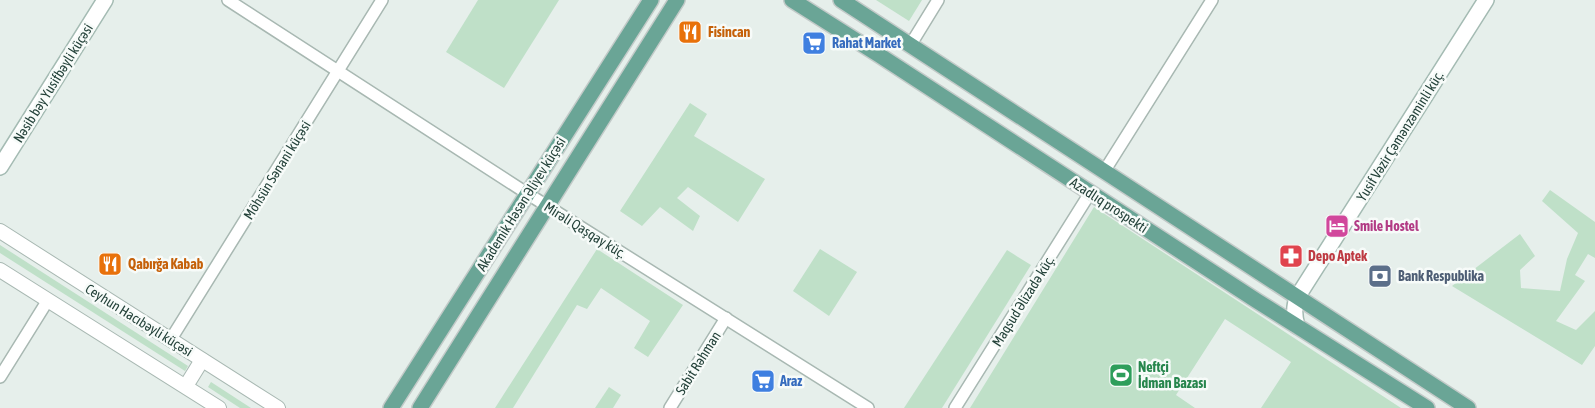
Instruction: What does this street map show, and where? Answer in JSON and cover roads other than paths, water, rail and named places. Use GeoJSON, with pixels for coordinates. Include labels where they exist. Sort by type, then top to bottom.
{"type":"FeatureCollection","features":[{"type":"Feature","properties":{"kind":"main road","name":"Nəsib bəy Yusifbəyli küçəsi"},"geometry":{"type":"LineString","coordinates":[[0,167],[106,0]]}},
{"type":"Feature","properties":{"kind":"main road","name":"Akademik Həsən Əliyev küçəsi"},"geometry":{"type":"LineString","coordinates":[[391,408],[651,0]]}},
{"type":"Feature","properties":{"kind":"main road","name":"Akademik Həsən Əliyev küçəsi"},"geometry":{"type":"LineString","coordinates":[[420,408],[677,0]]}},
{"type":"Feature","properties":{"kind":"main road","name":"Azadlıq prospekti"},"geometry":{"type":"LineString","coordinates":[[792,0],[1427,408]]}},
{"type":"Feature","properties":{"kind":"main road","name":"Azadlıq prospekti"},"geometry":{"type":"LineString","coordinates":[[841,0],[1468,408]]}},
{"type":"Feature","properties":{"kind":"main road","name":"Yusif Vəzir Çəmənzəminli küç."},"geometry":{"type":"LineString","coordinates":[[1298,296],[1486,0]]}},
{"type":"Feature","properties":{"kind":"main road"},"geometry":{"type":"LineString","coordinates":[[1297,326],[1294,316],[1298,296]]}},
{"type":"Feature","properties":{"kind":"street","name":"Mirəli Qaşqay küç."},"geometry":{"type":"LineString","coordinates":[[228,0],[528,194],[868,408]]}},
{"type":"Feature","properties":{"kind":"street","name":"Möhsün Sənani küçəsi"},"geometry":{"type":"LineString","coordinates":[[171,339],[382,0]]}},
{"type":"Feature","properties":{"kind":"street"},"geometry":{"type":"LineString","coordinates":[[911,44],[938,0]]}},
{"type":"Feature","properties":{"kind":"street"},"geometry":{"type":"LineString","coordinates":[[1104,170],[1212,0]]}},
{"type":"Feature","properties":{"kind":"street","name":"Maqsud Əlizadə küç."},"geometry":{"type":"LineString","coordinates":[[955,408],[1090,193]]}},
{"type":"Feature","properties":{"kind":"street","name":"Ceyhun Hacıbəyli küçəsi"},"geometry":{"type":"LineString","coordinates":[[0,231],[278,408]]}},
{"type":"Feature","properties":{"kind":"street"},"geometry":{"type":"LineString","coordinates":[[0,270],[220,408]]}},
{"type":"Feature","properties":{"kind":"street"},"geometry":{"type":"LineString","coordinates":[[0,377],[48,300]]}},
{"type":"Feature","properties":{"kind":"street","name":"Sabit Rəhman"},"geometry":{"type":"LineString","coordinates":[[670,408],[726,318]]}},
{"type":"Feature","properties":{"kind":"street"},"geometry":{"type":"LineString","coordinates":[[186,386],[202,360]]}},
{"type":"Feature","properties":{"kind":"place","name":"Fisincan"},"geometry":{"type":"Point","coordinates":[690,32]}},
{"type":"Feature","properties":{"kind":"place","name":"Rahat Market"},"geometry":{"type":"Point","coordinates":[814,43]}},
{"type":"Feature","properties":{"kind":"place","name":"Smile Hostel"},"geometry":{"type":"Point","coordinates":[1337,226]}},
{"type":"Feature","properties":{"kind":"place","name":"Depo Aptek"},"geometry":{"type":"Point","coordinates":[1291,256]}},
{"type":"Feature","properties":{"kind":"place","name":"Qabırğa Kabab"},"geometry":{"type":"Point","coordinates":[110,264]}},
{"type":"Feature","properties":{"kind":"place","name":"Bank Respublika"},"geometry":{"type":"Point","coordinates":[1380,276]}},
{"type":"Feature","properties":{"kind":"place","name":"Neftçi İdman Bazası"},"geometry":{"type":"Point","coordinates":[1121,375]}},
{"type":"Feature","properties":{"kind":"place","name":"Araz"},"geometry":{"type":"Point","coordinates":[763,381]}}]}
